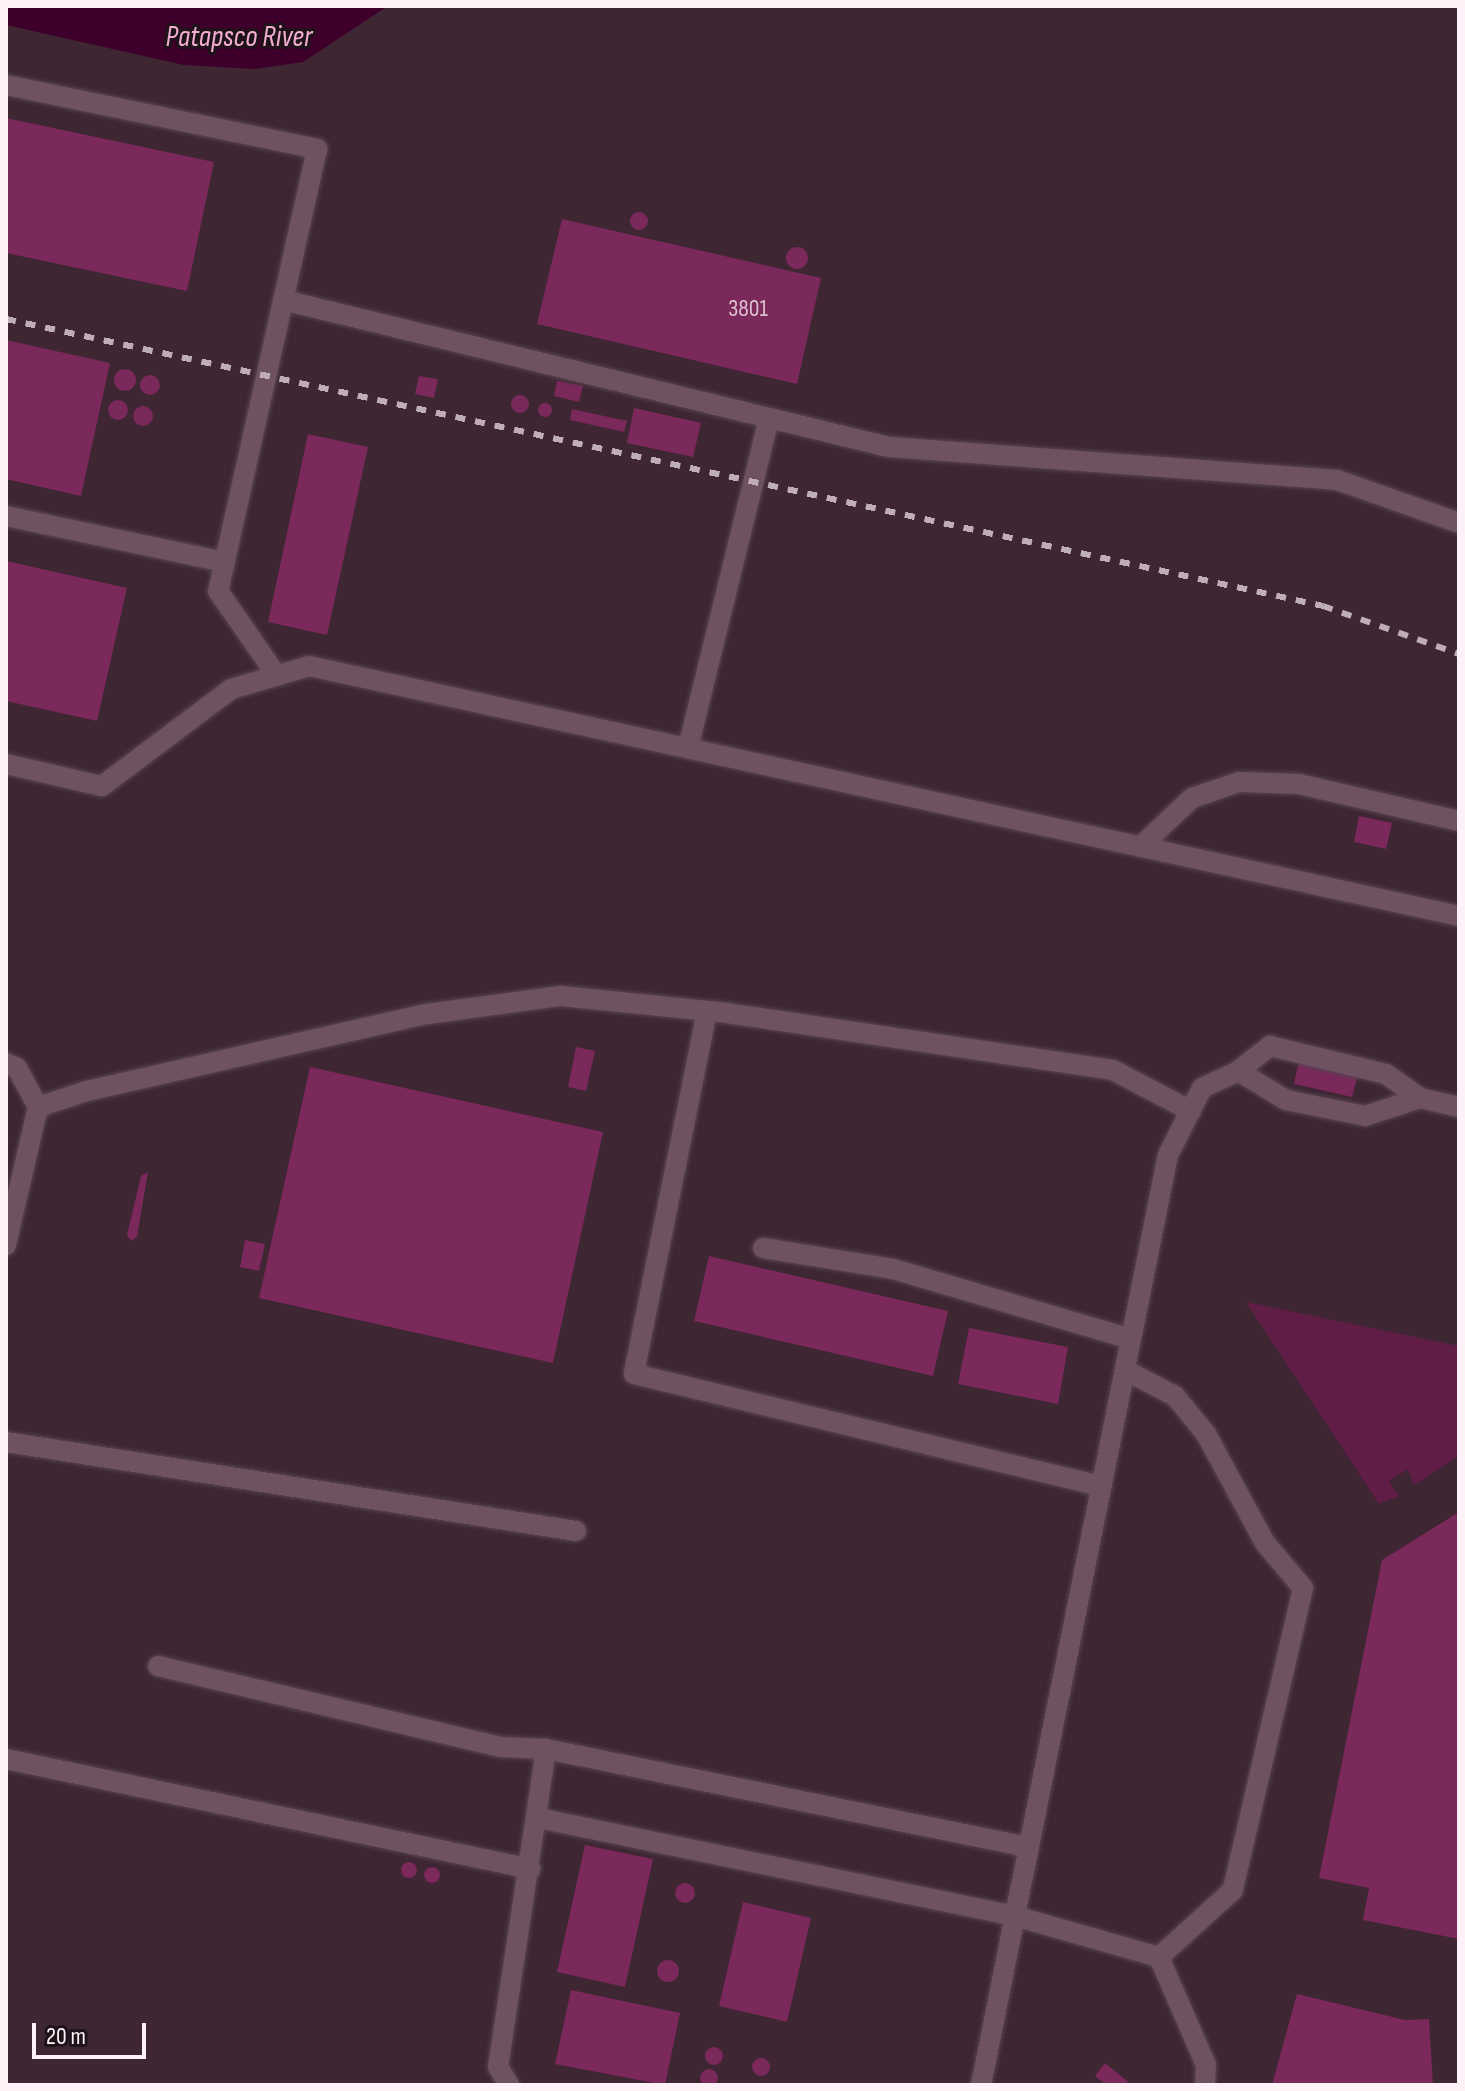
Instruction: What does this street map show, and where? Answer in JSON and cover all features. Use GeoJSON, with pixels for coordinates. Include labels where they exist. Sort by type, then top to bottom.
{"type":"FeatureCollection","features":[{"type":"Feature","properties":{"kind":"lane"},"geometry":{"type":"LineString","coordinates":[[6,85],[317,149],[218,591],[275,673]]}},
{"type":"Feature","properties":{"kind":"lane"},"geometry":{"type":"LineString","coordinates":[[283,300],[889,447],[1337,480],[1459,523]]}},
{"type":"Feature","properties":{"kind":"lane"},"geometry":{"type":"LineString","coordinates":[[688,748],[769,418]]}},
{"type":"Feature","properties":{"kind":"lane"},"geometry":{"type":"LineString","coordinates":[[6,516],[225,562]]}},
{"type":"Feature","properties":{"kind":"lane"},"geometry":{"type":"LineString","coordinates":[[6,764],[102,786],[231,689],[275,673],[309,666],[1459,916]]}},
{"type":"Feature","properties":{"kind":"lane"},"geometry":{"type":"LineString","coordinates":[[1140,847],[1192,798],[1239,782],[1299,784],[1459,821]]}},
{"type":"Feature","properties":{"kind":"lane"},"geometry":{"type":"LineString","coordinates":[[38,1107],[87,1091],[427,1014],[561,996],[707,1011],[1113,1070],[1191,1111]]}},
{"type":"Feature","properties":{"kind":"lane"},"geometry":{"type":"LineString","coordinates":[[707,1011],[634,1374],[1101,1486]]}},
{"type":"Feature","properties":{"kind":"lane"},"geometry":{"type":"LineString","coordinates":[[981,2085],[1168,1155],[1202,1088],[1238,1071],[1270,1046],[1386,1074],[1420,1098],[1459,1107]]}},
{"type":"Feature","properties":{"kind":"lane"},"geometry":{"type":"LineString","coordinates":[[6,1063],[17,1068],[38,1107],[6,1245]]}},
{"type":"Feature","properties":{"kind":"lane"},"geometry":{"type":"LineString","coordinates":[[1238,1071],[1286,1100],[1365,1116],[1420,1098]]}},
{"type":"Feature","properties":{"kind":"lane"},"geometry":{"type":"LineString","coordinates":[[763,1248],[893,1269],[1131,1339]]}},
{"type":"Feature","properties":{"kind":"lane"},"geometry":{"type":"LineString","coordinates":[[1125,1370],[1175,1396],[1206,1434],[1265,1543],[1303,1588],[1261,1788],[1233,1890],[1159,1957]]}},
{"type":"Feature","properties":{"kind":"lane"},"geometry":{"type":"LineString","coordinates":[[6,1442],[576,1531]]}},
{"type":"Feature","properties":{"kind":"lane"},"geometry":{"type":"LineString","coordinates":[[158,1666],[501,1747],[546,1749],[1029,1847]]}},
{"type":"Feature","properties":{"kind":"lane"},"geometry":{"type":"LineString","coordinates":[[509,2085],[498,2067],[531,1869],[546,1749]]}},
{"type":"Feature","properties":{"kind":"lane"},"geometry":{"type":"LineString","coordinates":[[6,1759],[531,1869]]}},
{"type":"Feature","properties":{"kind":"lane"},"geometry":{"type":"LineString","coordinates":[[538,1818],[1015,1916],[1159,1957]]}},
{"type":"Feature","properties":{"kind":"lane"},"geometry":{"type":"LineString","coordinates":[[1159,1957],[1206,2065],[1205,2085]]}},
{"type":"Feature","properties":{"kind":"shaded area"},"geometry":{"type":"Polygon","coordinates":[[[1246,1302],[1459,1346],[1459,1456],[1414,1485],[1408,1469],[1389,1481],[1399,1496],[1379,1504],[1246,1302]]]}},
{"type":"Feature","properties":{"kind":"water","name":"Patapsco River"},"geometry":{"type":"Polygon","coordinates":[[[6,6],[388,6],[303,62],[255,69],[184,65],[6,25],[6,6]]]}},
{"type":"Feature","properties":{"kind":"building"},"geometry":{"type":"Polygon","coordinates":[[[6,118],[214,162],[187,291],[6,253],[6,118]]]}},
{"type":"Feature","properties":{"kind":"building"},"geometry":{"type":"Polygon","coordinates":[[[639,212],[648,221],[639,230],[630,221],[639,212]]]}},
{"type":"Feature","properties":{"kind":"building"},"geometry":{"type":"Polygon","coordinates":[[[562,219],[821,278],[797,384],[537,324],[562,219]]]}},
{"type":"Feature","properties":{"kind":"building"},"geometry":{"type":"Polygon","coordinates":[[[797,247],[805,250],[808,258],[805,266],[797,269],[789,266],[786,258],[789,250],[797,247]]]}},
{"type":"Feature","properties":{"kind":"building"},"geometry":{"type":"Polygon","coordinates":[[[6,340],[110,363],[81,496],[6,479],[6,340]]]}},
{"type":"Feature","properties":{"kind":"building"},"geometry":{"type":"Polygon","coordinates":[[[125,369],[136,380],[125,391],[114,380],[125,369]]]}},
{"type":"Feature","properties":{"kind":"building"},"geometry":{"type":"Polygon","coordinates":[[[150,375],[157,378],[160,385],[157,392],[150,395],[143,392],[140,385],[143,378],[150,375]]]}},
{"type":"Feature","properties":{"kind":"building"},"geometry":{"type":"Polygon","coordinates":[[[419,376],[438,379],[434,398],[415,394],[419,376]]]}},
{"type":"Feature","properties":{"kind":"building"},"geometry":{"type":"Polygon","coordinates":[[[557,381],[583,386],[579,402],[554,396],[557,381]]]}},
{"type":"Feature","properties":{"kind":"building"},"geometry":{"type":"Polygon","coordinates":[[[520,395],[529,404],[520,413],[511,404],[520,395]]]}},
{"type":"Feature","properties":{"kind":"building"},"geometry":{"type":"Polygon","coordinates":[[[118,400],[125,403],[128,410],[125,417],[118,420],[111,417],[108,410],[111,403],[118,400]]]}},
{"type":"Feature","properties":{"kind":"building"},"geometry":{"type":"Polygon","coordinates":[[[545,403],[552,410],[545,417],[538,410],[545,403]]]}},
{"type":"Feature","properties":{"kind":"building"},"geometry":{"type":"Polygon","coordinates":[[[139,406],[147,406],[153,416],[147,426],[139,426],[133,420],[133,412],[139,406]]]}},
{"type":"Feature","properties":{"kind":"building"},"geometry":{"type":"Polygon","coordinates":[[[634,408],[701,423],[693,457],[627,443],[634,408]]]}},
{"type":"Feature","properties":{"kind":"building"},"geometry":{"type":"Polygon","coordinates":[[[572,409],[627,421],[624,432],[570,420],[572,409]]]}},
{"type":"Feature","properties":{"kind":"building"},"geometry":{"type":"Polygon","coordinates":[[[308,434],[368,447],[327,635],[268,622],[308,434]]]}},
{"type":"Feature","properties":{"kind":"building"},"geometry":{"type":"Polygon","coordinates":[[[6,561],[127,588],[97,721],[6,701],[6,561]]]}},
{"type":"Feature","properties":{"kind":"building"},"geometry":{"type":"Polygon","coordinates":[[[1359,816],[1392,823],[1386,849],[1354,842],[1359,816]]]}},
{"type":"Feature","properties":{"kind":"building"},"geometry":{"type":"Polygon","coordinates":[[[576,1047],[595,1051],[586,1091],[568,1087],[576,1047]]]}},
{"type":"Feature","properties":{"kind":"building"},"geometry":{"type":"Polygon","coordinates":[[[1299,1061],[1358,1074],[1352,1097],[1294,1084],[1299,1061]]]}},
{"type":"Feature","properties":{"kind":"building"},"geometry":{"type":"Polygon","coordinates":[[[310,1067],[603,1132],[553,1363],[259,1298],[310,1067]]]}},
{"type":"Feature","properties":{"kind":"building"},"geometry":{"type":"Polygon","coordinates":[[[148,1172],[137,1237],[131,1241],[127,1235],[141,1176],[148,1172]]]}},
{"type":"Feature","properties":{"kind":"building"},"geometry":{"type":"Polygon","coordinates":[[[245,1240],[265,1244],[259,1271],[240,1267],[245,1240]]]}},
{"type":"Feature","properties":{"kind":"building"},"geometry":{"type":"Polygon","coordinates":[[[709,1256],[948,1311],[933,1376],[694,1321],[709,1256]]]}},
{"type":"Feature","properties":{"kind":"building"},"geometry":{"type":"Polygon","coordinates":[[[969,1328],[1068,1347],[1058,1404],[958,1384],[969,1328]]]}},
{"type":"Feature","properties":{"kind":"building"},"geometry":{"type":"Polygon","coordinates":[[[1459,1512],[1459,1939],[1363,1920],[1369,1888],[1319,1878],[1382,1560],[1459,1512]]]}},
{"type":"Feature","properties":{"kind":"building"},"geometry":{"type":"Polygon","coordinates":[[[585,1845],[653,1859],[625,1987],[557,1972],[585,1845]]]}},
{"type":"Feature","properties":{"kind":"building"},"geometry":{"type":"Polygon","coordinates":[[[409,1862],[415,1864],[415,1876],[409,1878],[403,1876],[401,1870],[403,1864],[409,1862]]]}},
{"type":"Feature","properties":{"kind":"building"},"geometry":{"type":"Polygon","coordinates":[[[432,1867],[438,1869],[438,1881],[432,1883],[426,1881],[424,1875],[426,1869],[432,1867]]]}},
{"type":"Feature","properties":{"kind":"building"},"geometry":{"type":"Polygon","coordinates":[[[681,1883],[689,1883],[695,1893],[689,1903],[681,1903],[675,1897],[675,1889],[681,1883]]]}},
{"type":"Feature","properties":{"kind":"building"},"geometry":{"type":"Polygon","coordinates":[[[743,1902],[811,1918],[787,2022],[719,2006],[743,1902]]]}},
{"type":"Feature","properties":{"kind":"building"},"geometry":{"type":"Polygon","coordinates":[[[668,1960],[676,1963],[679,1971],[676,1979],[668,1982],[660,1979],[657,1971],[660,1963],[668,1960]]]}},
{"type":"Feature","properties":{"kind":"building"},"geometry":{"type":"Polygon","coordinates":[[[571,1990],[680,2013],[665,2085],[555,2064],[571,1990]]]}},
{"type":"Feature","properties":{"kind":"building"},"geometry":{"type":"Polygon","coordinates":[[[1297,1994],[1405,2020],[1429,2019],[1433,2085],[1272,2085],[1297,1994]]]}},
{"type":"Feature","properties":{"kind":"building"},"geometry":{"type":"Polygon","coordinates":[[[714,2047],[723,2056],[714,2065],[705,2056],[714,2047]]]}},
{"type":"Feature","properties":{"kind":"building"},"geometry":{"type":"Polygon","coordinates":[[[761,2058],[770,2067],[761,2076],[752,2067],[761,2058]]]}},
{"type":"Feature","properties":{"kind":"building"},"geometry":{"type":"Polygon","coordinates":[[[1105,2063],[1132,2085],[1107,2085],[1095,2076],[1105,2063]]]}},
{"type":"Feature","properties":{"kind":"building"},"geometry":{"type":"Polygon","coordinates":[[[709,2069],[718,2078],[709,2087],[700,2078],[709,2069]]]}},
{"type":"Feature","properties":{"kind":"railway"},"geometry":{"type":"LineString","coordinates":[[6,319],[1323,606],[1459,654]]}}]}
